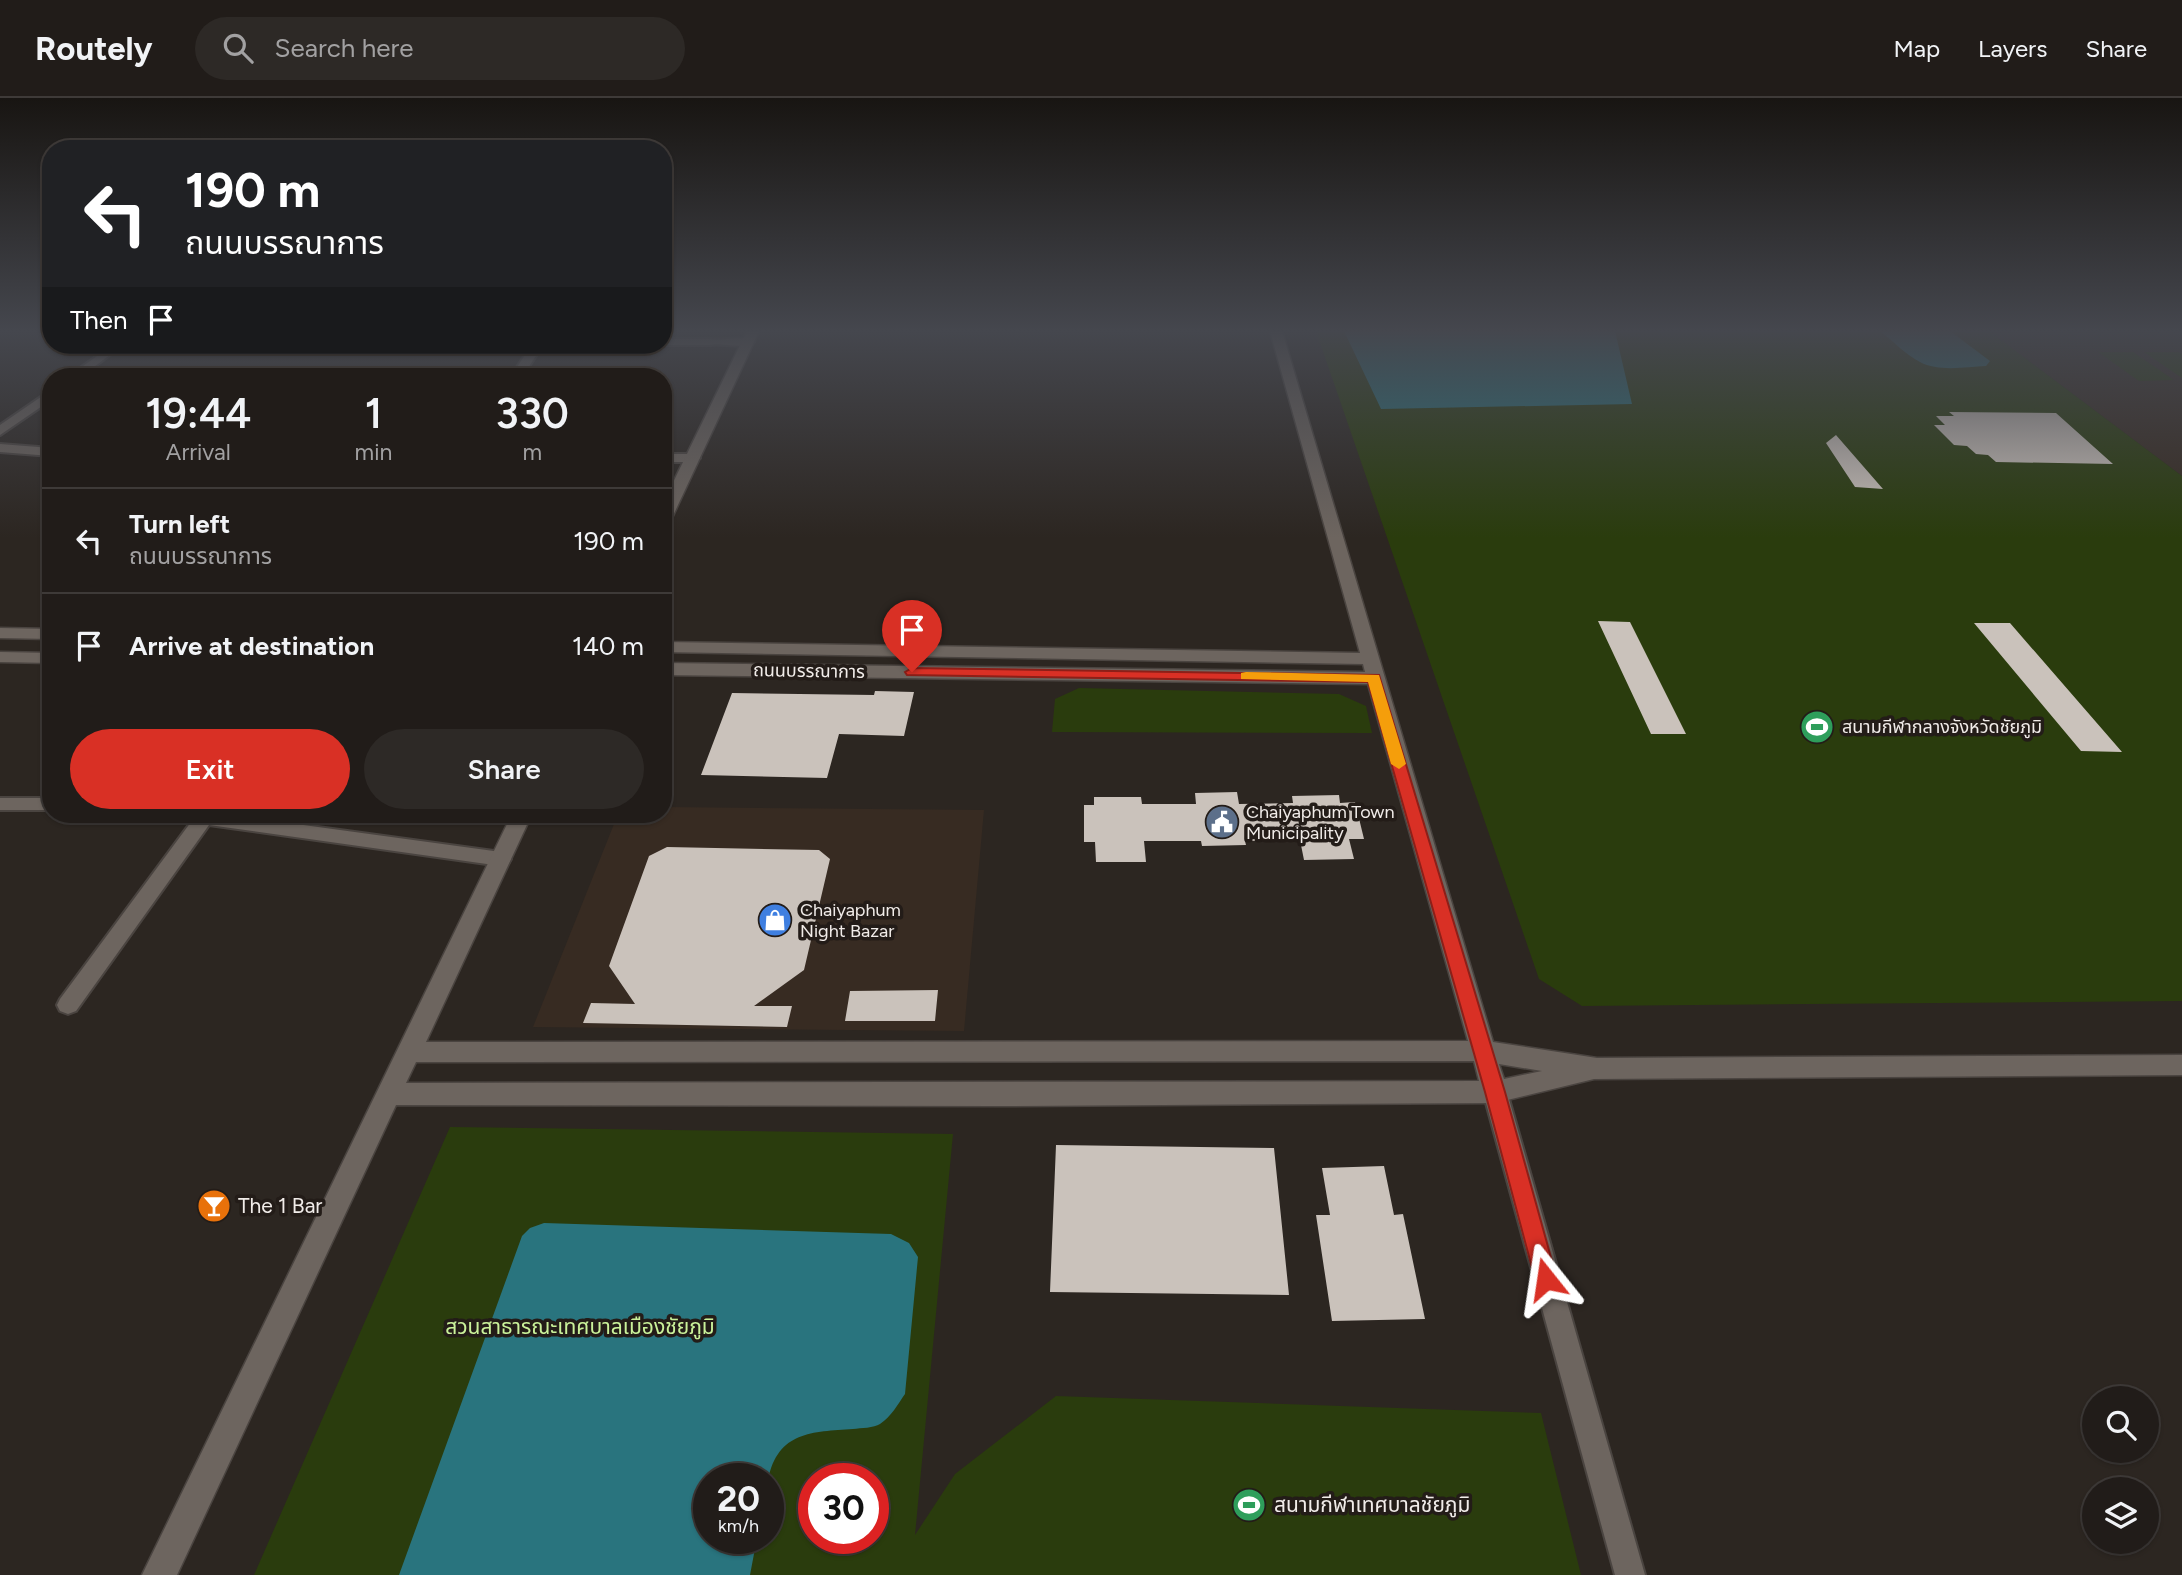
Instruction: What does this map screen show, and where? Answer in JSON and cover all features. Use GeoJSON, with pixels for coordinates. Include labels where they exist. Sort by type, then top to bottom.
{"type":"FeatureCollection","features":[{"type":"Feature","properties":{"kind":"street"},"geometry":{"type":"LineString","coordinates":[[672,501],[721,400]]}},
{"type":"Feature","properties":{"kind":"street"},"geometry":{"type":"LineString","coordinates":[[1295,400],[1495,1092],[1630,1575]]}},
{"type":"Feature","properties":{"kind":"street"},"geometry":{"type":"LineString","coordinates":[[0,431],[42,401]]}},
{"type":"Feature","properties":{"kind":"street"},"geometry":{"type":"LineString","coordinates":[[0,448],[42,451]]}},
{"type":"Feature","properties":{"kind":"street"},"geometry":{"type":"LineString","coordinates":[[672,458],[693,458]]}},
{"type":"Feature","properties":{"kind":"street"},"geometry":{"type":"LineString","coordinates":[[0,632],[42,634]]}},
{"type":"Feature","properties":{"kind":"street","name":"ถนนบรรณาการ"},"geometry":{"type":"LineString","coordinates":[[672,647],[1371,668]]}},
{"type":"Feature","properties":{"kind":"street"},"geometry":{"type":"LineString","coordinates":[[0,657],[42,658]]}},
{"type":"Feature","properties":{"kind":"street","name":"ถนนบรรณาการ"},"geometry":{"type":"LineString","coordinates":[[672,669],[1371,668]]}},
{"type":"Feature","properties":{"kind":"street"},"geometry":{"type":"LineString","coordinates":[[0,804],[42,804]]}},
{"type":"Feature","properties":{"kind":"street"},"geometry":{"type":"LineString","coordinates":[[68,1005],[200,823]]}},
{"type":"Feature","properties":{"kind":"street"},"geometry":{"type":"LineString","coordinates":[[240,823],[501,859]]}},
{"type":"Feature","properties":{"kind":"street"},"geometry":{"type":"LineString","coordinates":[[159,1575],[518,823]]}},
{"type":"Feature","properties":{"kind":"street"},"geometry":{"type":"LineString","coordinates":[[409,1052],[1483,1051],[1597,1069],[2182,1065]]}},
{"type":"Feature","properties":{"kind":"street"},"geometry":{"type":"LineString","coordinates":[[390,1094],[1495,1092],[1597,1069]]}},
{"type":"Feature","properties":{"kind":"shaded area"},"geometry":{"type":"Polygon","coordinates":[[[2081,400],[2182,400],[2182,476],[2081,400]]]}},
{"type":"Feature","properties":{"kind":"shaded area","name":"Chaiyaphum Night Bazar"},"geometry":{"type":"Polygon","coordinates":[[[672,807],[984,810],[964,1031],[533,1027],[614,823],[672,823],[672,807]]]}},
{"type":"Feature","properties":{"kind":"green space","name":"สนามกีฬากลางจังหวัดชัยภูมิ"},"geometry":{"type":"Polygon","coordinates":[[[1340,400],[2081,400],[2182,476],[2182,1001],[1582,1006],[1539,979],[1340,400]]]}},
{"type":"Feature","properties":{"kind":"green space"},"geometry":{"type":"Polygon","coordinates":[[[1079,688],[1339,694],[1366,706],[1372,733],[1052,732],[1055,699],[1079,688]]]}},
{"type":"Feature","properties":{"kind":"green space","name":"สวนสาธารณะเทศบาลเมืองชัยภูมิ"},"geometry":{"type":"Polygon","coordinates":[[[450,1127],[953,1134],[915,1535],[955,1474],[1056,1396],[1541,1413],[1581,1575],[254,1575],[450,1127]]]}},
{"type":"Feature","properties":{"kind":"water"},"geometry":{"type":"Polygon","coordinates":[[[1377,400],[1631,400],[1632,404],[1381,409],[1377,400]]]}},
{"type":"Feature","properties":{"kind":"water"},"geometry":{"type":"Polygon","coordinates":[[[544,1223],[891,1234],[909,1243],[918,1257],[905,1394],[888,1418],[874,1426],[824,1431],[799,1437],[788,1443],[774,1463],[693,1463],[693,1554],[754,1554],[750,1575],[399,1575],[522,1236],[530,1228],[544,1223]]]}},
{"type":"Feature","properties":{"kind":"building"},"geometry":{"type":"Polygon","coordinates":[[[1949,412],[2056,413],[2113,464],[1996,462],[1988,455],[1976,454],[1967,446],[1954,445],[1934,425],[1945,425],[1936,416],[1954,416],[1949,412]]]}},
{"type":"Feature","properties":{"kind":"building"},"geometry":{"type":"Polygon","coordinates":[[[1836,435],[1883,489],[1855,487],[1826,443],[1836,435]]]}},
{"type":"Feature","properties":{"kind":"building"},"geometry":{"type":"Polygon","coordinates":[[[1598,621],[1630,622],[1686,734],[1651,734],[1598,621]]]}},
{"type":"Feature","properties":{"kind":"building"},"geometry":{"type":"Polygon","coordinates":[[[1974,623],[2010,623],[2122,752],[2081,751],[1974,623]]]}},
{"type":"Feature","properties":{"kind":"building"},"geometry":{"type":"Polygon","coordinates":[[[875,691],[914,692],[904,736],[839,734],[827,778],[701,775],[732,693],[874,695],[875,691]]]}},
{"type":"Feature","properties":{"kind":"building","name":"Chaiyaphum Town Municipality"},"geometry":{"type":"Polygon","coordinates":[[[1237,792],[1239,804],[1293,803],[1292,796],[1339,795],[1340,803],[1355,802],[1364,839],[1349,839],[1354,859],[1304,860],[1300,840],[1245,841],[1246,845],[1202,846],[1201,841],[1144,841],[1146,862],[1096,862],[1095,842],[1084,842],[1084,805],[1094,805],[1094,797],[1141,797],[1142,804],[1196,804],[1195,793],[1237,792]]]}},
{"type":"Feature","properties":{"kind":"building"},"geometry":{"type":"Polygon","coordinates":[[[667,847],[819,850],[830,859],[804,970],[754,1006],[792,1006],[787,1027],[583,1023],[591,1003],[635,1004],[609,966],[649,856],[667,847]]]}},
{"type":"Feature","properties":{"kind":"building"},"geometry":{"type":"Polygon","coordinates":[[[938,990],[935,1021],[845,1021],[850,991],[938,990]]]}},
{"type":"Feature","properties":{"kind":"building"},"geometry":{"type":"Polygon","coordinates":[[[1056,1145],[1274,1148],[1289,1295],[1050,1292],[1056,1145]]]}},
{"type":"Feature","properties":{"kind":"building"},"geometry":{"type":"Polygon","coordinates":[[[1384,1166],[1394,1215],[1403,1214],[1425,1319],[1332,1321],[1316,1215],[1330,1215],[1322,1168],[1384,1166]]]}},
{"type":"Feature","properties":{"kind":"slow traffic"},"geometry":{"type":"LineString","coordinates":[[1246,676],[1374,678],[1399,764]]}},
{"type":"Feature","properties":{"kind":"place","name":"สนามกีฬากลางจังหวัดชัยภูมิ"},"geometry":{"type":"Point","coordinates":[1817,727]}},
{"type":"Feature","properties":{"kind":"place","name":"Chaiyaphum Town Municipality"},"geometry":{"type":"Point","coordinates":[1222,822]}},
{"type":"Feature","properties":{"kind":"place","name":"Chaiyaphum Night Bazar"},"geometry":{"type":"Point","coordinates":[775,920]}},
{"type":"Feature","properties":{"kind":"place","name":"The 1 Bar"},"geometry":{"type":"Point","coordinates":[214,1206]}},
{"type":"Feature","properties":{"kind":"place","name":"สนามกีฬาเทศบาลชัยภูมิ"},"geometry":{"type":"Point","coordinates":[1249,1505]}},
{"type":"Feature","properties":{"kind":"route"},"geometry":{"type":"LineString","coordinates":[[912,672],[1374,678],[1495,1092],[1546,1279]]}}]}
